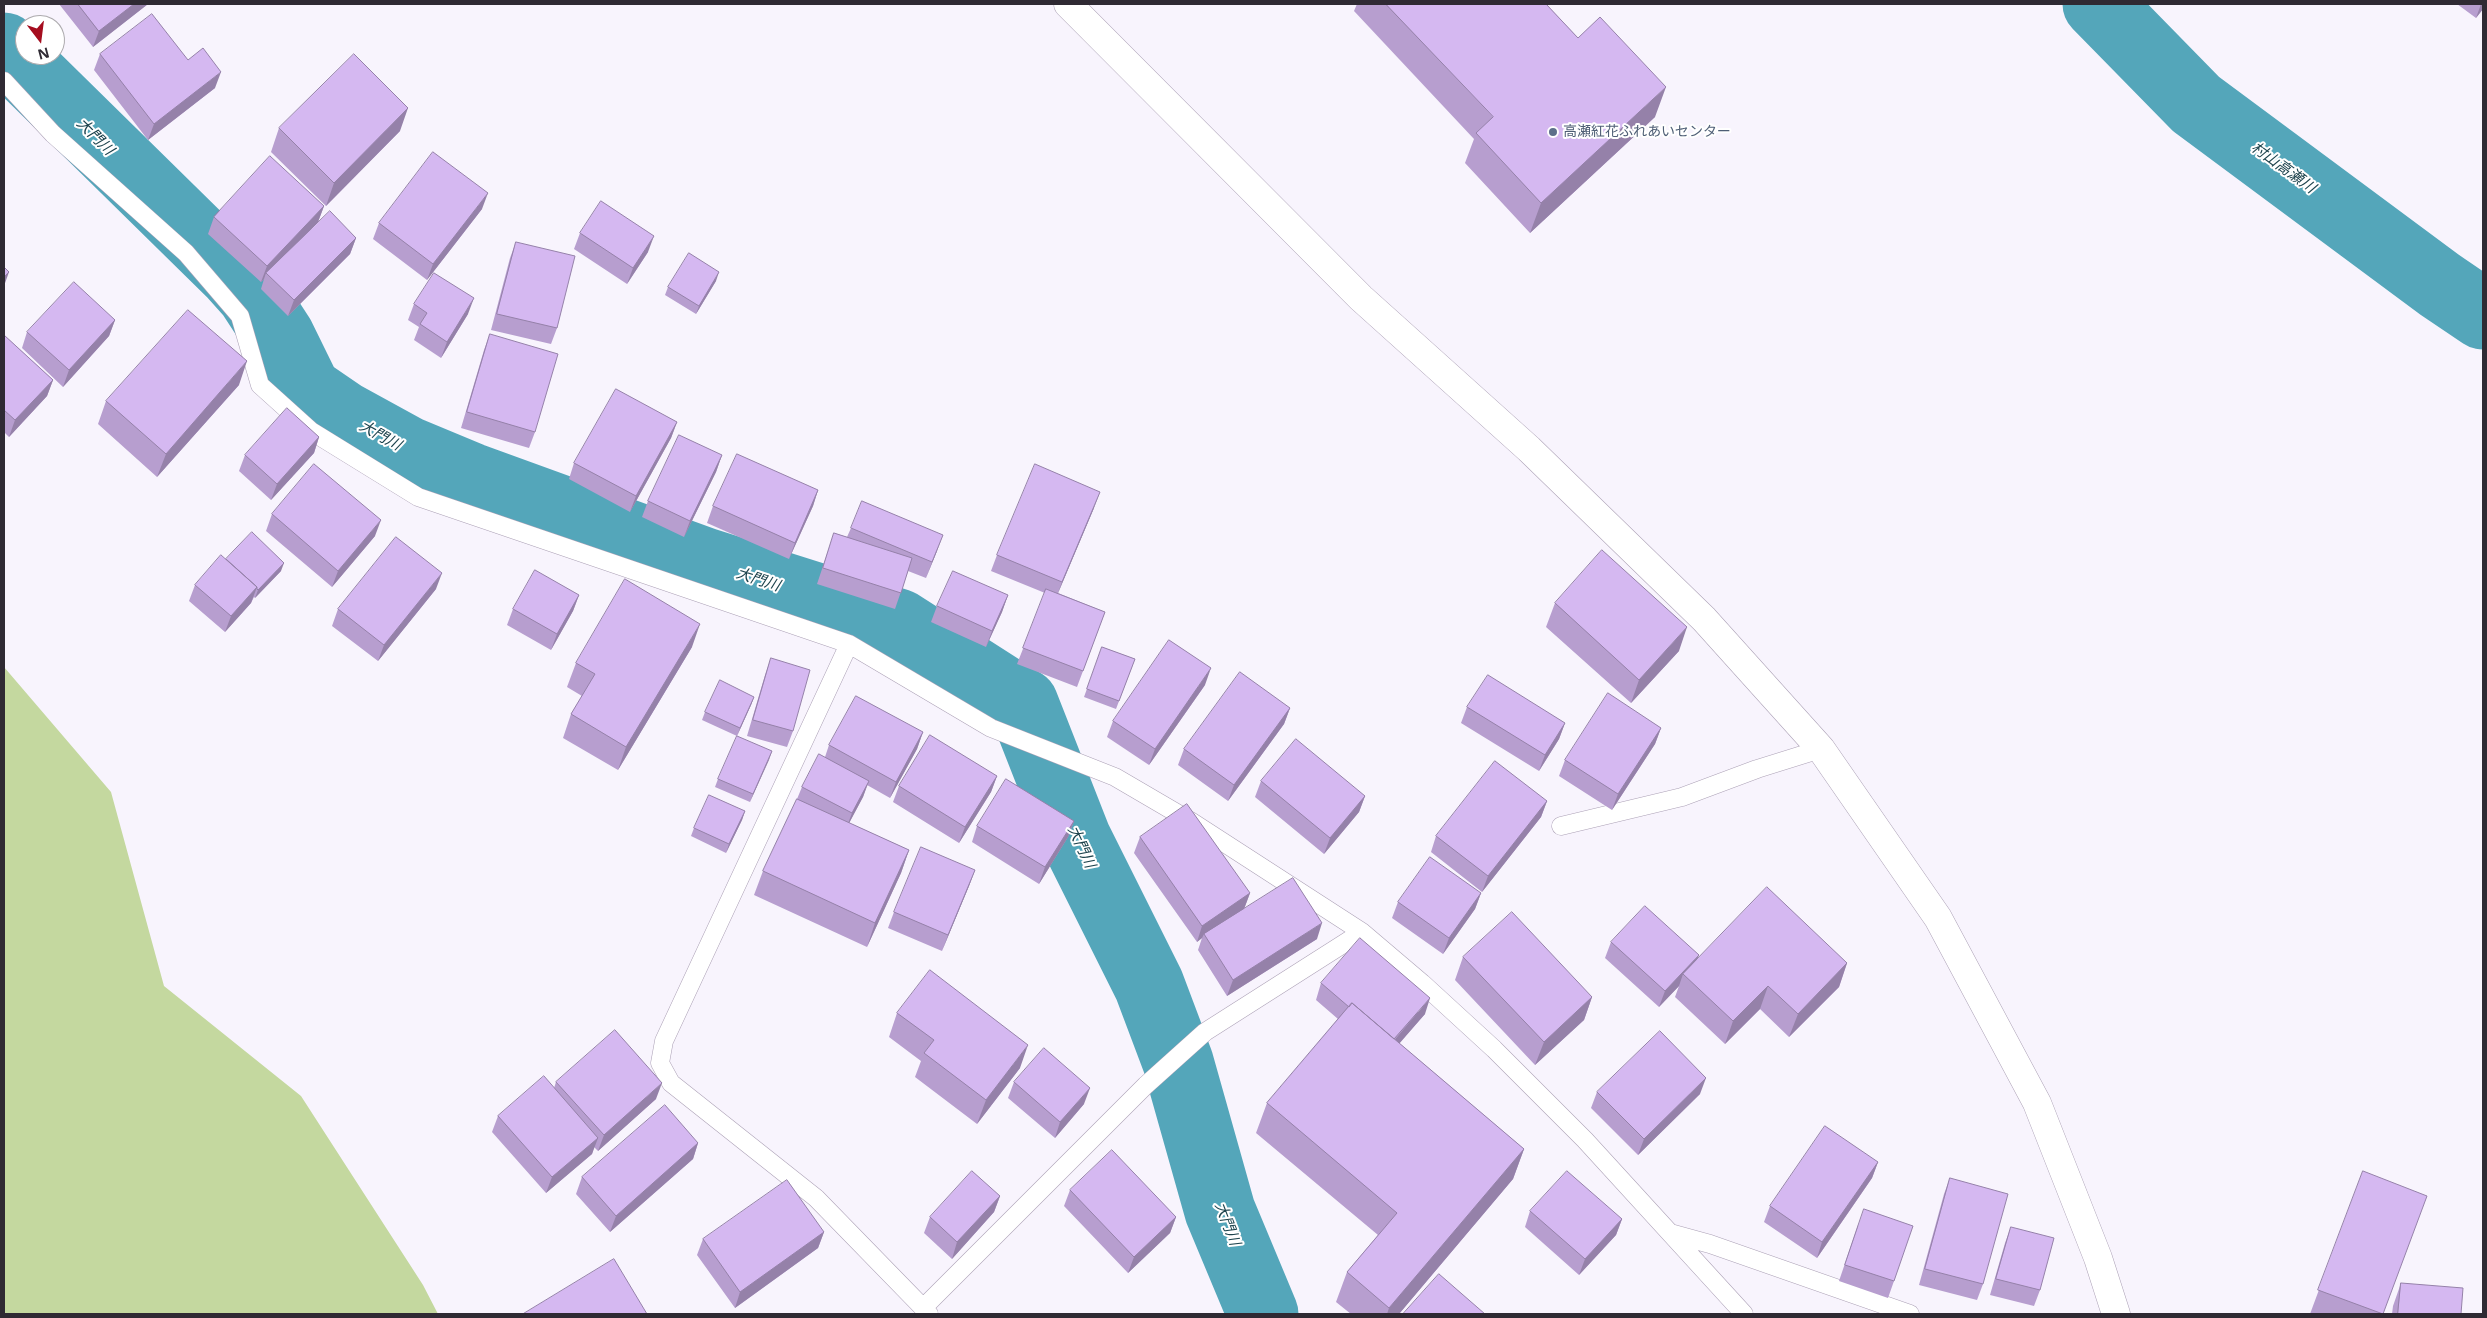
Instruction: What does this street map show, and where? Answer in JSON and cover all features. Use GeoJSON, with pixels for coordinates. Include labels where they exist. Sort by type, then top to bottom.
{"type":"FeatureCollection","features":[{"type":"Feature","properties":{"kind":"street"},"geometry":{"type":"LineString","coordinates":[[1068,4],[1362,298],[1529,449],[1704,619],[1821,749],[1938,918],[2037,1103],[2098,1258],[2116,1314]]}},
{"type":"Feature","properties":{"kind":"lane"},"geometry":{"type":"LineString","coordinates":[[4,81],[53,134],[186,253],[240,316],[260,385],[312,431],[418,497],[849,644],[991,728],[1115,777],[1192,822],[1362,932],[1494,1049],[1585,1140],[1744,1314]]}},
{"type":"Feature","properties":{"kind":"lane"},"geometry":{"type":"LineString","coordinates":[[849,644],[664,1041],[660,1063],[670,1083],[816,1198],[926,1311],[1146,1086],[1205,1032],[1362,932]]}},
{"type":"Feature","properties":{"kind":"lane"},"geometry":{"type":"LineString","coordinates":[[1561,826],[1682,797],[1756,769],[1821,749]]}},
{"type":"Feature","properties":{"kind":"lane"},"geometry":{"type":"LineString","coordinates":[[1670,1233],[1710,1244],[1910,1314]]}},
{"type":"Feature","properties":{"kind":"green space"},"geometry":{"type":"Polygon","coordinates":[[[4,667],[111,792],[164,986],[301,1096],[423,1285],[438,1314],[4,1314],[4,667]]]}},
{"type":"Feature","properties":{"kind":"building"},"geometry":{"type":"Polygon","coordinates":[[[78,4],[134,4],[99,31],[78,4]]]}},
{"type":"Feature","properties":{"kind":"building","name":"高瀬紅花ふれあいセンター"},"geometry":{"type":"Polygon","coordinates":[[[1386,4],[1546,4],[1578,38],[1600,17],[1666,87],[1541,203],[1476,133],[1493,117],[1386,4]]]}},
{"type":"Feature","properties":{"kind":"building"},"geometry":{"type":"Polygon","coordinates":[[[152,14],[188,60],[203,48],[221,72],[154,124],[100,54],[152,14]]]}},
{"type":"Feature","properties":{"kind":"building"},"geometry":{"type":"Polygon","coordinates":[[[354,54],[408,108],[334,183],[279,128],[354,54]]]}},
{"type":"Feature","properties":{"kind":"building"},"geometry":{"type":"Polygon","coordinates":[[[433,152],[488,193],[433,264],[379,223],[433,152]]]}},
{"type":"Feature","properties":{"kind":"building"},"geometry":{"type":"Polygon","coordinates":[[[270,156],[324,206],[267,266],[214,217],[270,156]]]}},
{"type":"Feature","properties":{"kind":"building"},"geometry":{"type":"Polygon","coordinates":[[[601,201],[654,236],[633,268],[580,233],[601,201]]]}},
{"type":"Feature","properties":{"kind":"building"},"geometry":{"type":"Polygon","coordinates":[[[330,211],[356,238],[294,300],[266,273],[330,211]]]}},
{"type":"Feature","properties":{"kind":"building"},"geometry":{"type":"Polygon","coordinates":[[[516,242],[575,256],[557,328],[497,314],[516,242]]]}},
{"type":"Feature","properties":{"kind":"building"},"geometry":{"type":"Polygon","coordinates":[[[689,253],[719,272],[699,306],[668,287],[689,253]]]}},
{"type":"Feature","properties":{"kind":"building"},"geometry":{"type":"Polygon","coordinates":[[[4,267],[9,272],[4,277],[4,267]]]}},
{"type":"Feature","properties":{"kind":"building"},"geometry":{"type":"Polygon","coordinates":[[[434,273],[474,298],[447,342],[420,324],[427,313],[414,304],[434,273]]]}},
{"type":"Feature","properties":{"kind":"building"},"geometry":{"type":"Polygon","coordinates":[[[74,282],[115,320],[69,370],[27,332],[74,282]]]}},
{"type":"Feature","properties":{"kind":"building"},"geometry":{"type":"Polygon","coordinates":[[[188,310],[247,361],[166,454],[106,401],[188,310]]]}},
{"type":"Feature","properties":{"kind":"building"},"geometry":{"type":"Polygon","coordinates":[[[490,334],[558,354],[535,432],[467,412],[490,334]]]}},
{"type":"Feature","properties":{"kind":"building"},"geometry":{"type":"Polygon","coordinates":[[[4,335],[53,380],[15,420],[4,410],[4,335]]]}},
{"type":"Feature","properties":{"kind":"building"},"geometry":{"type":"Polygon","coordinates":[[[616,389],[677,422],[636,496],[574,463],[616,389]]]}},
{"type":"Feature","properties":{"kind":"building"},"geometry":{"type":"Polygon","coordinates":[[[287,408],[319,437],[277,484],[245,455],[287,408]]]}},
{"type":"Feature","properties":{"kind":"building"},"geometry":{"type":"Polygon","coordinates":[[[679,435],[722,455],[690,521],[648,501],[679,435]]]}},
{"type":"Feature","properties":{"kind":"building"},"geometry":{"type":"Polygon","coordinates":[[[737,454],[818,490],[795,543],[713,506],[737,454]]]}},
{"type":"Feature","properties":{"kind":"building"},"geometry":{"type":"Polygon","coordinates":[[[314,464],[381,520],[338,571],[272,514],[314,464]]]}},
{"type":"Feature","properties":{"kind":"building"},"geometry":{"type":"Polygon","coordinates":[[[1035,464],[1100,492],[1062,582],[997,555],[1035,464]]]}},
{"type":"Feature","properties":{"kind":"building"},"geometry":{"type":"Polygon","coordinates":[[[862,501],[943,535],[932,562],[851,528],[862,501]]]}},
{"type":"Feature","properties":{"kind":"building"},"geometry":{"type":"Polygon","coordinates":[[[252,532],[284,563],[258,590],[226,559],[252,532]]]}},
{"type":"Feature","properties":{"kind":"building"},"geometry":{"type":"Polygon","coordinates":[[[834,533],[912,558],[901,593],[823,568],[834,533]]]}},
{"type":"Feature","properties":{"kind":"building"},"geometry":{"type":"Polygon","coordinates":[[[396,537],[442,573],[384,645],[338,609],[396,537]]]}},
{"type":"Feature","properties":{"kind":"building"},"geometry":{"type":"Polygon","coordinates":[[[1602,550],[1687,627],[1639,680],[1555,603],[1602,550]]]}},
{"type":"Feature","properties":{"kind":"building"},"geometry":{"type":"Polygon","coordinates":[[[221,555],[257,587],[231,616],[195,585],[221,555]]]}},
{"type":"Feature","properties":{"kind":"building"},"geometry":{"type":"Polygon","coordinates":[[[535,570],[579,595],[557,634],[513,609],[535,570]]]}},
{"type":"Feature","properties":{"kind":"building"},"geometry":{"type":"Polygon","coordinates":[[[953,571],[1008,595],[992,631],[937,606],[953,571]]]}},
{"type":"Feature","properties":{"kind":"building"},"geometry":{"type":"Polygon","coordinates":[[[625,579],[700,624],[626,747],[571,714],[595,674],[576,663],[625,579]]]}},
{"type":"Feature","properties":{"kind":"building"},"geometry":{"type":"Polygon","coordinates":[[[1046,589],[1105,612],[1083,671],[1023,648],[1046,589]]]}},
{"type":"Feature","properties":{"kind":"building"},"geometry":{"type":"Polygon","coordinates":[[[1169,640],[1211,668],[1155,749],[1113,721],[1169,640]]]}},
{"type":"Feature","properties":{"kind":"building"},"geometry":{"type":"Polygon","coordinates":[[[1102,647],[1135,659],[1119,701],[1087,689],[1102,647]]]}},
{"type":"Feature","properties":{"kind":"building"},"geometry":{"type":"Polygon","coordinates":[[[771,658],[810,670],[793,731],[753,720],[771,658]]]}},
{"type":"Feature","properties":{"kind":"building"},"geometry":{"type":"Polygon","coordinates":[[[1240,672],[1290,708],[1234,785],[1184,749],[1240,672]]]}},
{"type":"Feature","properties":{"kind":"building"},"geometry":{"type":"Polygon","coordinates":[[[1488,675],[1565,723],[1545,755],[1467,707],[1488,675]]]}},
{"type":"Feature","properties":{"kind":"building"},"geometry":{"type":"Polygon","coordinates":[[[720,680],[754,697],[740,728],[705,712],[720,680]]]}},
{"type":"Feature","properties":{"kind":"building"},"geometry":{"type":"Polygon","coordinates":[[[1608,693],[1661,728],[1618,794],[1565,760],[1608,693]]]}},
{"type":"Feature","properties":{"kind":"building"},"geometry":{"type":"Polygon","coordinates":[[[856,696],[923,732],[896,782],[829,745],[856,696]]]}},
{"type":"Feature","properties":{"kind":"building"},"geometry":{"type":"Polygon","coordinates":[[[930,735],[997,776],[965,827],[899,786],[930,735]]]}},
{"type":"Feature","properties":{"kind":"building"},"geometry":{"type":"Polygon","coordinates":[[[737,736],[772,751],[753,794],[718,779],[737,736]]]}},
{"type":"Feature","properties":{"kind":"building"},"geometry":{"type":"Polygon","coordinates":[[[1296,739],[1365,796],[1330,838],[1261,781],[1296,739]]]}},
{"type":"Feature","properties":{"kind":"building"},"geometry":{"type":"Polygon","coordinates":[[[819,754],[869,781],[852,813],[802,787],[819,754]]]}},
{"type":"Feature","properties":{"kind":"building"},"geometry":{"type":"Polygon","coordinates":[[[1495,761],[1547,801],[1488,876],[1436,836],[1495,761]]]}},
{"type":"Feature","properties":{"kind":"building"},"geometry":{"type":"Polygon","coordinates":[[[1006,779],[1074,821],[1045,867],[977,826],[1006,779]]]}},
{"type":"Feature","properties":{"kind":"building"},"geometry":{"type":"Polygon","coordinates":[[[709,795],[745,811],[729,844],[694,828],[709,795]]]}},
{"type":"Feature","properties":{"kind":"building"},"geometry":{"type":"Polygon","coordinates":[[[797,799],[909,850],[875,923],[763,871],[797,799]]]}},
{"type":"Feature","properties":{"kind":"building"},"geometry":{"type":"Polygon","coordinates":[[[1187,804],[1250,893],[1202,926],[1140,837],[1187,804]]]}},
{"type":"Feature","properties":{"kind":"building"},"geometry":{"type":"Polygon","coordinates":[[[921,847],[975,870],[948,935],[894,912],[921,847]]]}},
{"type":"Feature","properties":{"kind":"building"},"geometry":{"type":"Polygon","coordinates":[[[1430,857],[1481,893],[1449,938],[1398,902],[1430,857]]]}},
{"type":"Feature","properties":{"kind":"building"},"geometry":{"type":"Polygon","coordinates":[[[1293,878],[1322,923],[1233,980],[1204,934],[1293,878]]]}},
{"type":"Feature","properties":{"kind":"building"},"geometry":{"type":"Polygon","coordinates":[[[1767,887],[1847,963],[1798,1014],[1768,986],[1733,1021],[1683,974],[1767,887]]]}},
{"type":"Feature","properties":{"kind":"building"},"geometry":{"type":"Polygon","coordinates":[[[1645,906],[1699,955],[1665,991],[1611,942],[1645,906]]]}},
{"type":"Feature","properties":{"kind":"building"},"geometry":{"type":"Polygon","coordinates":[[[1512,912],[1592,997],[1544,1042],[1463,957],[1512,912]]]}},
{"type":"Feature","properties":{"kind":"building"},"geometry":{"type":"Polygon","coordinates":[[[1360,938],[1430,998],[1394,1039],[1352,1003],[1349,1007],[1321,983],[1360,938]]]}},
{"type":"Feature","properties":{"kind":"building"},"geometry":{"type":"Polygon","coordinates":[[[930,970],[1028,1045],[986,1100],[924,1053],[934,1040],[897,1013],[930,970]]]}},
{"type":"Feature","properties":{"kind":"building"},"geometry":{"type":"Polygon","coordinates":[[[1352,1003],[1524,1149],[1389,1308],[1347,1272],[1397,1213],[1267,1103],[1352,1003]]]}},
{"type":"Feature","properties":{"kind":"building"},"geometry":{"type":"Polygon","coordinates":[[[615,1030],[662,1083],[604,1135],[556,1082],[615,1030]]]}},
{"type":"Feature","properties":{"kind":"building"},"geometry":{"type":"Polygon","coordinates":[[[1660,1031],[1706,1078],[1644,1139],[1597,1092],[1660,1031]]]}},
{"type":"Feature","properties":{"kind":"building"},"geometry":{"type":"Polygon","coordinates":[[[1044,1048],[1090,1088],[1060,1122],[1014,1082],[1044,1048]]]}},
{"type":"Feature","properties":{"kind":"building"},"geometry":{"type":"Polygon","coordinates":[[[544,1076],[598,1138],[552,1177],[498,1116],[544,1076]]]}},
{"type":"Feature","properties":{"kind":"building"},"geometry":{"type":"Polygon","coordinates":[[[665,1105],[698,1143],[616,1216],[582,1177],[665,1105]]]}},
{"type":"Feature","properties":{"kind":"building"},"geometry":{"type":"Polygon","coordinates":[[[1825,1126],[1878,1162],[1822,1242],[1770,1206],[1825,1126]]]}},
{"type":"Feature","properties":{"kind":"building"},"geometry":{"type":"Polygon","coordinates":[[[1112,1150],[1176,1217],[1134,1257],[1070,1190],[1112,1150]]]}},
{"type":"Feature","properties":{"kind":"building"},"geometry":{"type":"Polygon","coordinates":[[[972,1171],[1000,1196],[957,1242],[930,1217],[972,1171]]]}},
{"type":"Feature","properties":{"kind":"building"},"geometry":{"type":"Polygon","coordinates":[[[1567,1171],[1622,1219],[1585,1259],[1530,1211],[1567,1171]]]}},
{"type":"Feature","properties":{"kind":"building"},"geometry":{"type":"Polygon","coordinates":[[[2363,1171],[2427,1196],[2383,1314],[2318,1290],[2363,1171]]]}},
{"type":"Feature","properties":{"kind":"building"},"geometry":{"type":"Polygon","coordinates":[[[1950,1178],[2008,1194],[1983,1284],[1925,1269],[1950,1178]]]}},
{"type":"Feature","properties":{"kind":"building"},"geometry":{"type":"Polygon","coordinates":[[[787,1180],[824,1232],[740,1292],[703,1239],[787,1180]]]}},
{"type":"Feature","properties":{"kind":"building"},"geometry":{"type":"Polygon","coordinates":[[[1864,1209],[1913,1226],[1894,1281],[1845,1265],[1864,1209]]]}},
{"type":"Feature","properties":{"kind":"building"},"geometry":{"type":"Polygon","coordinates":[[[2011,1227],[2054,1238],[2040,1290],[1996,1279],[2011,1227]]]}},
{"type":"Feature","properties":{"kind":"building"},"geometry":{"type":"Polygon","coordinates":[[[614,1259],[647,1314],[523,1314],[614,1259]]]}},
{"type":"Feature","properties":{"kind":"building"},"geometry":{"type":"Polygon","coordinates":[[[1439,1274],[1485,1314],[1403,1314],[1439,1274]]]}},
{"type":"Feature","properties":{"kind":"building"},"geometry":{"type":"Polygon","coordinates":[[[2401,1283],[2463,1288],[2461,1314],[2398,1314],[2401,1283]]]}},
{"type":"Feature","properties":{"kind":"waterway","name":"村山高瀬川"},"geometry":{"type":"LineString","coordinates":[[2098,4],[2196,104],[2440,285],[2483,314]]}},
{"type":"Feature","properties":{"kind":"waterway","name":"大門川"},"geometry":{"type":"LineString","coordinates":[[4,48],[234,274],[251,293],[279,336],[306,391],[344,417],[406,451],[471,478],[705,563],[898,624],[1023,704],[1076,839],[1149,985],[1178,1062],[1220,1211],[1263,1314]]}},
{"type":"Feature","properties":{"kind":"place","name":"高瀬紅花ふれあいセンター"},"geometry":{"type":"Point","coordinates":[1553,132]}}]}
